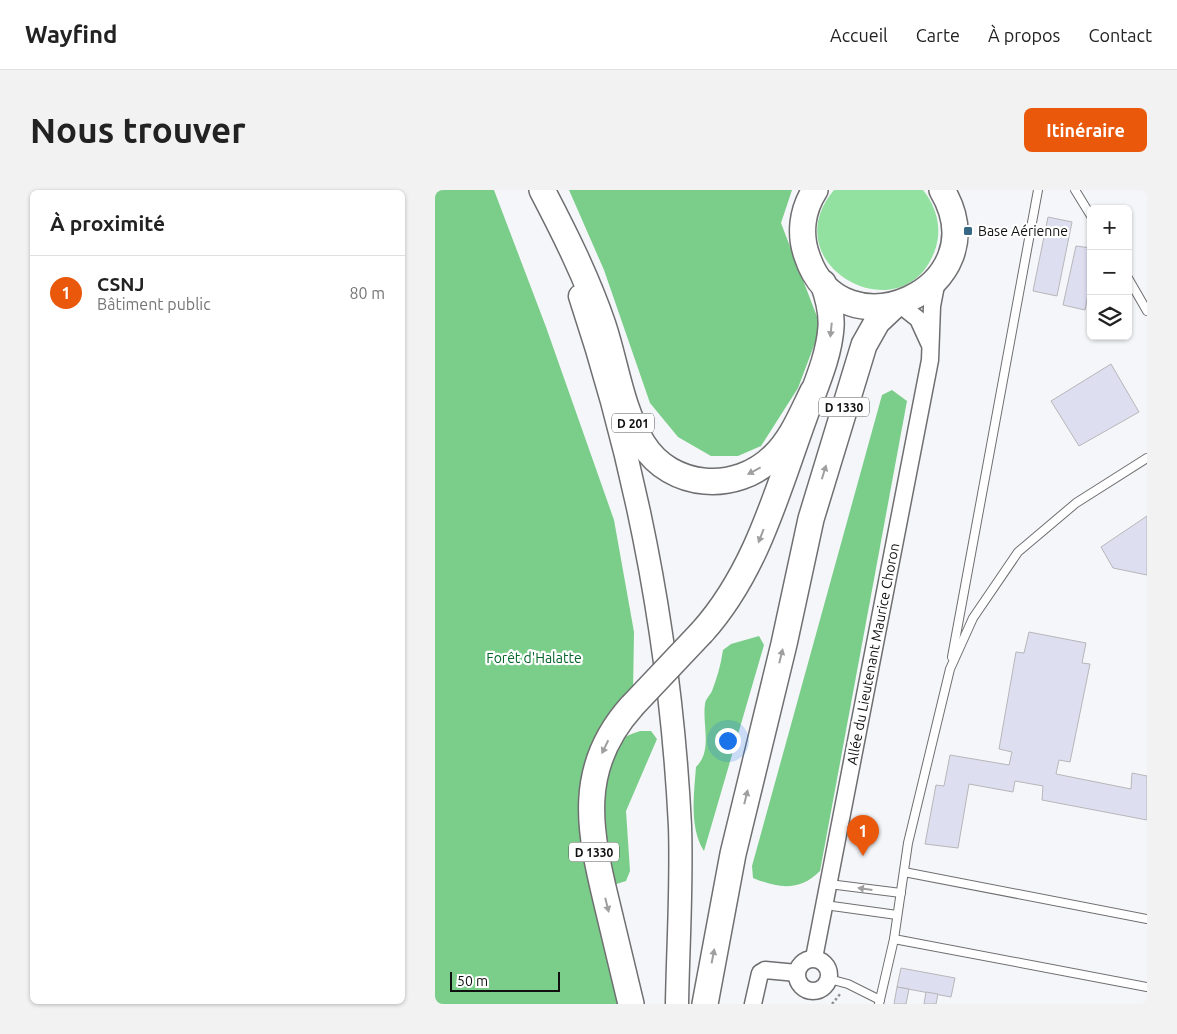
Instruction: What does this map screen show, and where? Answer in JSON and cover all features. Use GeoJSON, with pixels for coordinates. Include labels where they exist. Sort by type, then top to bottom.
{"type":"FeatureCollection","features":[{"type":"Feature","properties":{"kind":"main road","name":"D 201"},"geometry":{"type":"LineString","coordinates":[[541,190],[569,241],[596,307],[637,433],[661,466],[678,476],[705,482],[727,480],[755,470],[774,457],[782,448],[813,391]]}},
{"type":"Feature","properties":{"kind":"main road","name":"D 201"},"geometry":{"type":"LineString","coordinates":[[541,190],[570,267],[600,358],[626,451],[641,523],[668,680],[677,784],[687,1004]]}},
{"type":"Feature","properties":{"kind":"main road"},"geometry":{"type":"LineString","coordinates":[[815,190],[805,214],[803,240],[808,260],[823,283],[838,295],[856,304],[875,307],[897,305],[917,297],[937,280],[949,258],[955,233],[953,214],[942,190]]}},
{"type":"Feature","properties":{"kind":"main road","name":"D 1330"},"geometry":{"type":"LineString","coordinates":[[631,1004],[594,853],[590,818],[593,785],[601,755],[618,724],[632,706],[702,632],[734,591],[753,556],[827,352],[831,328],[829,303],[823,283]]}},
{"type":"Feature","properties":{"kind":"main road","name":"D 1330"},"geometry":{"type":"LineString","coordinates":[[705,1004],[733,854],[784,644],[816,498],[864,345],[877,322],[897,305]]}},
{"type":"Feature","properties":{"kind":"main road","name":"D 201"},"geometry":{"type":"LineString","coordinates":[[677,1004],[681,888]]}},
{"type":"Feature","properties":{"kind":"street","name":"Allée du Lieutenant Maurice Choron"},"geometry":{"type":"LineString","coordinates":[[814,958],[931,350],[932,306],[937,280]]}},
{"type":"Feature","properties":{"kind":"street"},"geometry":{"type":"LineString","coordinates":[[897,305],[921,324],[931,350]]}},
{"type":"Feature","properties":{"kind":"street"},"geometry":{"type":"LineString","coordinates":[[814,958],[825,963],[828,968],[821,991],[811,991],[803,988],[797,973],[805,961],[814,958]]}},
{"type":"Feature","properties":{"kind":"street"},"geometry":{"type":"LineString","coordinates":[[753,1004],[760,973],[765,970],[797,973]]}},
{"type":"Feature","properties":{"kind":"lane"},"geometry":{"type":"LineString","coordinates":[[821,991],[848,984],[879,1002],[894,939],[908,843],[949,669],[1039,190]]}},
{"type":"Feature","properties":{"kind":"lane"},"geometry":{"type":"LineString","coordinates":[[1075,190],[1087,210]]}},
{"type":"Feature","properties":{"kind":"lane"},"geometry":{"type":"LineString","coordinates":[[1132,285],[1147,311]]}},
{"type":"Feature","properties":{"kind":"lane"},"geometry":{"type":"LineString","coordinates":[[949,669],[973,618],[1018,552],[1076,503],[1147,458]]}},
{"type":"Feature","properties":{"kind":"lane"},"geometry":{"type":"LineString","coordinates":[[904,872],[1147,919]]}},
{"type":"Feature","properties":{"kind":"lane"},"geometry":{"type":"LineString","coordinates":[[829,884],[901,893]]}},
{"type":"Feature","properties":{"kind":"lane"},"geometry":{"type":"LineString","coordinates":[[825,905],[897,915]]}},
{"type":"Feature","properties":{"kind":"lane"},"geometry":{"type":"LineString","coordinates":[[894,939],[1147,987]]}},
{"type":"Feature","properties":{"kind":"green space","name":"Forêt d'Halatte"},"geometry":{"type":"Polygon","coordinates":[[[435,190],[494,190],[546,327],[614,520],[634,632],[633,692],[601,736],[582,770],[580,823],[619,1004],[435,1004],[435,190]]]}},
{"type":"Feature","properties":{"kind":"green space"},"geometry":{"type":"Polygon","coordinates":[[[569,190],[792,190],[781,223],[821,327],[798,388],[761,446],[738,456],[711,456],[678,437],[650,403],[604,270],[569,190]]]}},
{"type":"Feature","properties":{"kind":"green space"},"geometry":{"type":"Polygon","coordinates":[[[834,190],[923,190],[928,196],[937,217],[938,239],[936,247],[921,274],[899,288],[874,289],[850,282],[831,266],[819,244],[819,218],[834,190]]]}},
{"type":"Feature","properties":{"kind":"green space"},"geometry":{"type":"Polygon","coordinates":[[[892,390],[907,401],[820,871],[812,878],[796,885],[780,886],[771,884],[753,878],[752,866],[882,395],[892,390]]]}},
{"type":"Feature","properties":{"kind":"green space"},"geometry":{"type":"Polygon","coordinates":[[[759,636],[764,645],[704,851],[696,832],[694,799],[696,767],[701,760],[706,745],[705,702],[716,681],[723,650],[731,644],[759,636]]]}},
{"type":"Feature","properties":{"kind":"green space"},"geometry":{"type":"Polygon","coordinates":[[[640,731],[651,731],[657,739],[626,811],[630,871],[626,881],[613,885],[605,875],[602,823],[603,785],[613,752],[623,739],[640,731]]]}},
{"type":"Feature","properties":{"kind":"building"},"geometry":{"type":"Polygon","coordinates":[[[1048,217],[1072,222],[1057,296],[1033,291],[1048,217]]]}},
{"type":"Feature","properties":{"kind":"building"},"geometry":{"type":"Polygon","coordinates":[[[1076,246],[1087,247],[1087,299],[1085,310],[1063,305],[1076,246]]]}},
{"type":"Feature","properties":{"kind":"building"},"geometry":{"type":"Polygon","coordinates":[[[1111,364],[1139,412],[1079,446],[1051,401],[1111,364]]]}},
{"type":"Feature","properties":{"kind":"building"},"geometry":{"type":"Polygon","coordinates":[[[1147,516],[1147,575],[1113,568],[1101,547],[1147,516]]]}},
{"type":"Feature","properties":{"kind":"building"},"geometry":{"type":"Polygon","coordinates":[[[1029,632],[1086,643],[1082,663],[1090,664],[1070,762],[1059,760],[1056,774],[1131,789],[1132,773],[1147,776],[1147,820],[1042,800],[1043,786],[1015,781],[1013,792],[969,784],[958,848],[925,844],[936,785],[944,786],[950,755],[1009,765],[1012,752],[999,749],[1016,652],[1024,653],[1029,632]]]}},
{"type":"Feature","properties":{"kind":"building"},"geometry":{"type":"Polygon","coordinates":[[[901,968],[955,978],[951,997],[897,987],[901,968]]]}},
{"type":"Feature","properties":{"kind":"building"},"geometry":{"type":"Polygon","coordinates":[[[897,987],[909,989],[906,1004],[894,1004],[897,987]]]}},
{"type":"Feature","properties":{"kind":"building"},"geometry":{"type":"Polygon","coordinates":[[[926,992],[938,994],[936,1004],[924,1004],[926,992]]]}},
{"type":"Feature","properties":{"kind":"place","name":"Base Aérienne"},"geometry":{"type":"Point","coordinates":[968,231]}},
{"type":"Feature","properties":{"kind":"place","name":"CSNJ"},"geometry":{"type":"Point","coordinates":[863,856]}}]}
